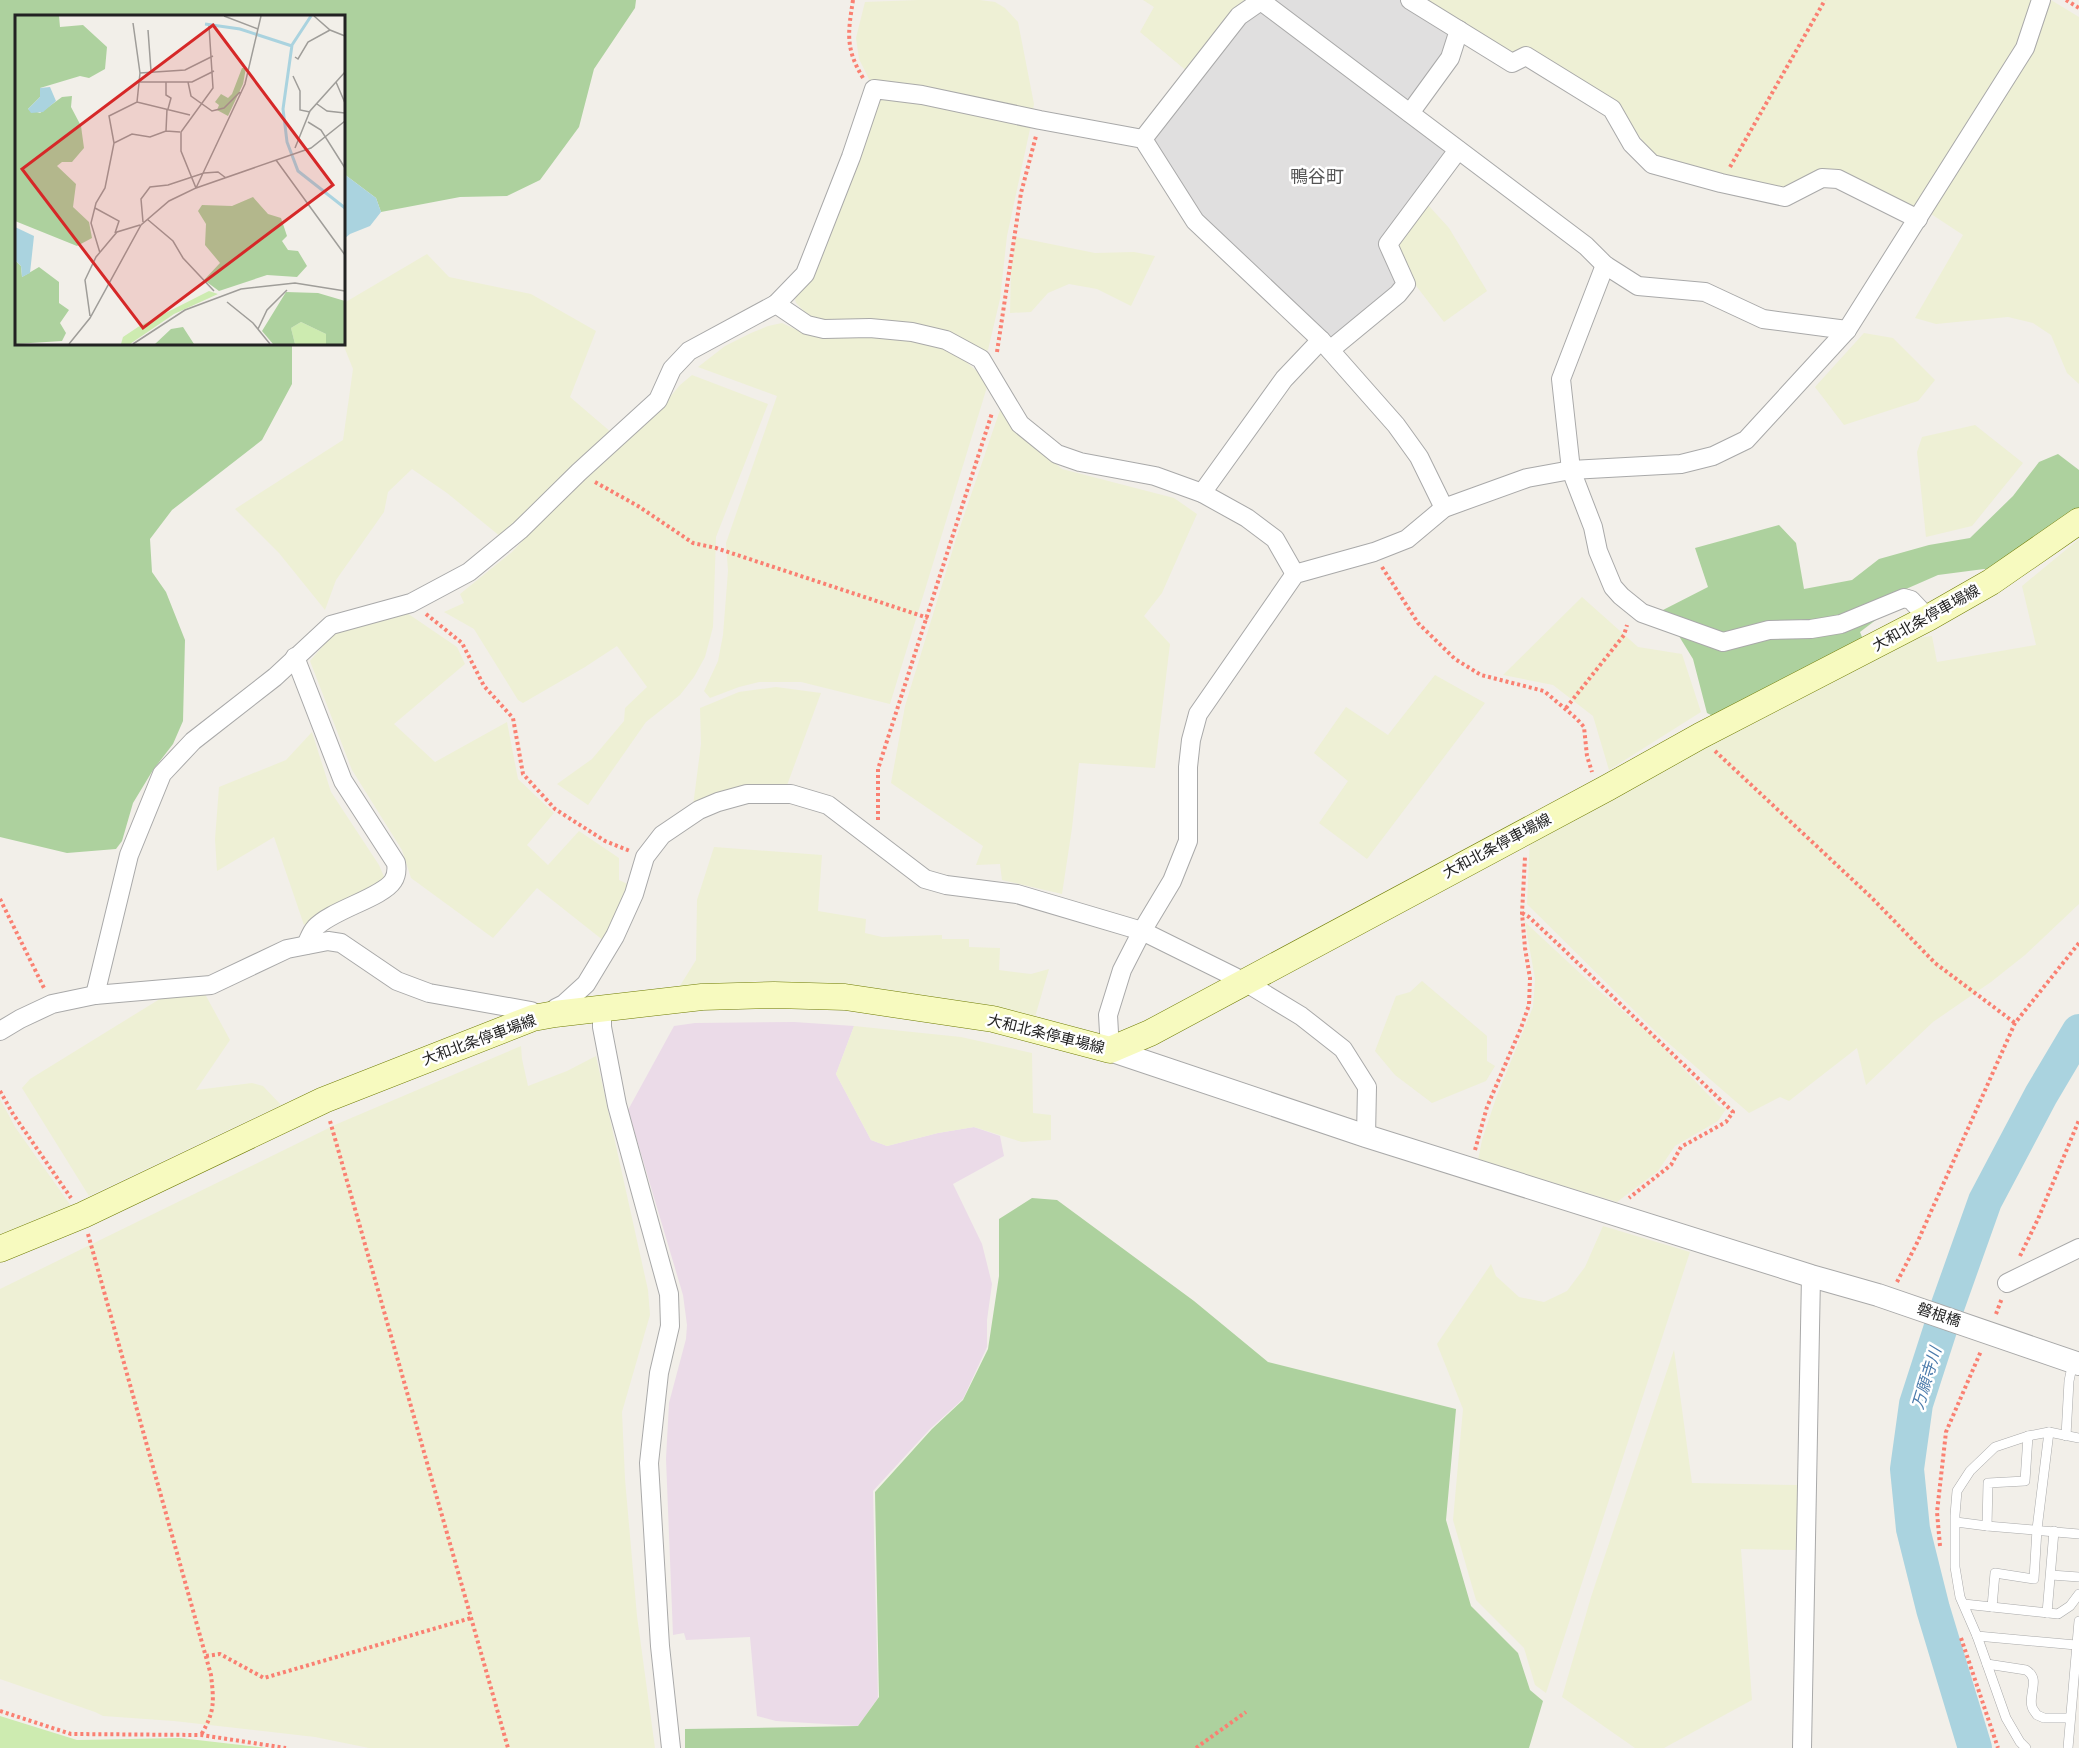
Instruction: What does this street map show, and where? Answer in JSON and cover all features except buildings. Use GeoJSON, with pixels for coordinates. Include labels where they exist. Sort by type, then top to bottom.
{"type":"FeatureCollection","features":[{"type":"Feature","properties":{"kind":"main road","name":"大和北条停車場線"},"geometry":{"type":"LineString","coordinates":[[0,1249],[83,1215],[324,1100],[544,1016],[702,997],[774,995],[845,997],[993,1019],[1110,1050],[1150,1033],[1700,736],[1928,618],[1991,582],[2079,521]]}},
{"type":"Feature","properties":{"kind":"street"},"geometry":{"type":"LineString","coordinates":[[1143,139],[1239,16],[1262,0],[1586,246],[1605,266],[1638,286],[1705,292],[1763,319],[1847,330]]}},
{"type":"Feature","properties":{"kind":"street"},"geometry":{"type":"LineString","coordinates":[[1410,0],[1512,63],[1526,56],[1612,109],[1632,144],[1652,164],[1721,183],[1785,197],[1822,178],[1838,179],[1918,219]]}},
{"type":"Feature","properties":{"kind":"street"},"geometry":{"type":"LineString","coordinates":[[1110,1050],[1108,1015],[1122,970],[1172,881],[1188,841],[1188,767],[1191,740],[1198,714],[1295,574],[1374,552],[1407,540],[1444,508],[1527,478],[1571,470],[1681,464],[1713,456],[1746,440],[1847,330],[2025,48],[2041,0]]}},
{"type":"Feature","properties":{"kind":"street"},"geometry":{"type":"LineString","coordinates":[[1410,113],[1450,58],[1459,30]]}},
{"type":"Feature","properties":{"kind":"street"},"geometry":{"type":"LineString","coordinates":[[96,995],[129,855],[162,774],[193,741],[275,677],[331,625],[411,603],[469,572],[520,530],[657,400],[672,369],[689,351],[776,304],[805,274],[851,157],[874,89],[922,95],[1143,139],[1195,221],[1325,345],[1396,425],[1413,449],[1444,508]]}},
{"type":"Feature","properties":{"kind":"street"},"geometry":{"type":"LineString","coordinates":[[1202,493],[1284,379],[1325,345],[1398,294],[1406,285],[1388,244],[1458,150]]}},
{"type":"Feature","properties":{"kind":"street"},"geometry":{"type":"LineString","coordinates":[[1605,266],[1561,379],[1571,470],[1593,527],[1598,551],[1607,575],[1621,596],[1642,612],[1723,642],[1769,630],[1811,629],[1841,624],[1904,598],[1909,599],[1928,618]]}},
{"type":"Feature","properties":{"kind":"street"},"geometry":{"type":"LineString","coordinates":[[776,304],[807,325],[824,329],[870,328],[912,332],[946,340],[981,359],[1020,424],[1057,454],[1080,462],[1155,476],[1202,493],[1247,518],[1275,539],[1295,574]]}},
{"type":"Feature","properties":{"kind":"street"},"geometry":{"type":"LineString","coordinates":[[295,657],[343,781],[396,863],[397,871],[394,880],[386,888],[353,904],[315,927],[306,945]]}},
{"type":"Feature","properties":{"kind":"street"},"geometry":{"type":"LineString","coordinates":[[0,1031],[52,1004],[96,995],[211,985],[287,949],[328,941],[341,944],[398,981],[429,993],[531,1011],[544,1016],[564,1004],[585,984],[615,936],[634,894],[645,857],[662,835],[699,810],[718,802],[747,794],[791,794],[828,805],[919,875],[935,882],[1017,894],[1142,931],[1245,982],[1301,1016],[1342,1049],[1367,1087],[1366,1136]]}},
{"type":"Feature","properties":{"kind":"street"},"geometry":{"type":"LineString","coordinates":[[602,1008],[602,1027],[617,1105],[669,1294],[670,1326],[659,1373],[649,1463],[660,1646],[671,1748]]}},
{"type":"Feature","properties":{"kind":"street","name":"磐根橋"},"geometry":{"type":"LineString","coordinates":[[1110,1050],[1366,1136],[1895,1301],[2076,1363]]}},
{"type":"Feature","properties":{"kind":"street"},"geometry":{"type":"LineString","coordinates":[[2007,1283],[2079,1248]]}},
{"type":"Feature","properties":{"kind":"street"},"geometry":{"type":"LineString","coordinates":[[1802,1748],[1811,1276]]}},
{"type":"Feature","properties":{"kind":"lane"},"geometry":{"type":"LineString","coordinates":[[2066,1436],[2069,1381],[2076,1363]]}},
{"type":"Feature","properties":{"kind":"lane"},"geometry":{"type":"LineString","coordinates":[[1992,1607],[1995,1573],[2034,1579],[2037,1529],[2049,1432]]}},
{"type":"Feature","properties":{"kind":"lane"},"geometry":{"type":"LineString","coordinates":[[2026,1748],[2006,1718],[1977,1636],[1960,1597],[1955,1567],[1957,1491],[1970,1471],[1995,1448],[2028,1436],[2049,1432],[2079,1438]]}},
{"type":"Feature","properties":{"kind":"lane"},"geometry":{"type":"LineString","coordinates":[[1987,1526],[1988,1483],[2025,1481],[2028,1436]]}},
{"type":"Feature","properties":{"kind":"lane"},"geometry":{"type":"LineString","coordinates":[[1956,1522],[2079,1534]]}},
{"type":"Feature","properties":{"kind":"lane"},"geometry":{"type":"LineString","coordinates":[[2046,1613],[2054,1531]]}},
{"type":"Feature","properties":{"kind":"lane"},"geometry":{"type":"LineString","coordinates":[[2051,1575],[2079,1577]]}},
{"type":"Feature","properties":{"kind":"lane"},"geometry":{"type":"LineString","coordinates":[[1964,1605],[2058,1614],[2070,1606],[2079,1594]]}},
{"type":"Feature","properties":{"kind":"lane"},"geometry":{"type":"LineString","coordinates":[[2068,1748],[2079,1621]]}},
{"type":"Feature","properties":{"kind":"lane"},"geometry":{"type":"LineString","coordinates":[[1977,1636],[2076,1645]]}},
{"type":"Feature","properties":{"kind":"lane"},"geometry":{"type":"LineString","coordinates":[[1987,1664],[2030,1672],[2034,1681],[2032,1706],[2037,1715],[2070,1718]]}},
{"type":"Feature","properties":{"kind":"path"},"geometry":{"type":"LineString","coordinates":[[853,0],[848,35],[853,62],[863,78],[874,89]]}},
{"type":"Feature","properties":{"kind":"path"},"geometry":{"type":"LineString","coordinates":[[1721,183],[1826,0]]}},
{"type":"Feature","properties":{"kind":"path"},"geometry":{"type":"LineString","coordinates":[[2066,0],[2079,8]]}},
{"type":"Feature","properties":{"kind":"path"},"geometry":{"type":"LineString","coordinates":[[877,844],[878,770],[995,404],[994,379],[1020,193],[1040,120]]}},
{"type":"Feature","properties":{"kind":"path"},"geometry":{"type":"LineString","coordinates":[[579,472],[638,506],[693,543],[716,548],[928,618]]}},
{"type":"Feature","properties":{"kind":"path"},"geometry":{"type":"LineString","coordinates":[[1374,552],[1418,623],[1455,658],[1481,675],[1537,688],[1566,708],[1584,727],[1587,756],[1592,772],[1607,788]]}},
{"type":"Feature","properties":{"kind":"path"},"geometry":{"type":"LineString","coordinates":[[411,603],[462,643],[484,686],[513,718],[523,774],[555,809],[605,841],[645,857]]}},
{"type":"Feature","properties":{"kind":"path"},"geometry":{"type":"LineString","coordinates":[[1566,708],[1624,635],[1634,607]]}},
{"type":"Feature","properties":{"kind":"path"},"geometry":{"type":"LineString","coordinates":[[1700,736],[1871,897],[1935,963],[2015,1023]]}},
{"type":"Feature","properties":{"kind":"path"},"geometry":{"type":"LineString","coordinates":[[1470,1168],[1487,1107],[1529,1005],[1530,978],[1522,914],[1526,843],[1523,831]]}},
{"type":"Feature","properties":{"kind":"path"},"geometry":{"type":"LineString","coordinates":[[0,899],[52,1004]]}},
{"type":"Feature","properties":{"kind":"path"},"geometry":{"type":"LineString","coordinates":[[1522,914],[1529,917],[1560,946],[1733,1112],[1726,1122],[1680,1147],[1671,1165],[1622,1203],[1616,1215]]}},
{"type":"Feature","properties":{"kind":"path"},"geometry":{"type":"LineString","coordinates":[[1895,1301],[1917,1243],[2015,1023],[2079,943]]}},
{"type":"Feature","properties":{"kind":"path"},"geometry":{"type":"LineString","coordinates":[[0,1091],[13,1114],[83,1215],[211,1675],[213,1699],[211,1716],[201,1735]]}},
{"type":"Feature","properties":{"kind":"path"},"geometry":{"type":"LineString","coordinates":[[324,1100],[508,1748]]}},
{"type":"Feature","properties":{"kind":"path"},"geometry":{"type":"LineString","coordinates":[[1940,1549],[1937,1512],[1946,1432],[1982,1330],[2038,1219],[2079,1120]]}},
{"type":"Feature","properties":{"kind":"path"},"geometry":{"type":"LineString","coordinates":[[206,1656],[220,1654],[264,1678],[471,1618]]}},
{"type":"Feature","properties":{"kind":"path"},"geometry":{"type":"LineString","coordinates":[[1959,1632],[1998,1748]]}},
{"type":"Feature","properties":{"kind":"path"},"geometry":{"type":"LineString","coordinates":[[0,1711],[71,1734],[201,1735],[284,1748]]}},
{"type":"Feature","properties":{"kind":"path"},"geometry":{"type":"LineString","coordinates":[[1196,1748],[1246,1712]]}},
{"type":"Feature","properties":{"kind":"shaded area"},"geometry":{"type":"Polygon","coordinates":[[[1265,0],[1406,0],[1457,31],[1411,110],[1265,0]]]}},
{"type":"Feature","properties":{"kind":"shaded area"},"geometry":{"type":"Polygon","coordinates":[[[1260,5],[1453,153],[1384,244],[1404,285],[1331,346],[1198,219],[1148,138],[1260,5]]]}},
{"type":"Feature","properties":{"kind":"shaded area"},"geometry":{"type":"Polygon","coordinates":[[[794,1022],[854,1026],[836,1074],[871,1140],[887,1146],[938,1133],[974,1127],[1000,1136],[1004,1156],[953,1184],[982,1244],[992,1284],[987,1320],[987,1347],[963,1399],[930,1429],[873,1491],[878,1698],[858,1726],[776,1721],[757,1716],[750,1637],[686,1640],[684,1633],[673,1635],[666,1459],[669,1403],[686,1339],[687,1325],[683,1295],[628,1110],[674,1026],[695,1023],[794,1022]]]}},
{"type":"Feature","properties":{"kind":"green space"},"geometry":{"type":"Polygon","coordinates":[[[0,0],[636,0],[635,8],[594,69],[579,127],[540,180],[507,196],[460,197],[381,212],[376,198],[345,175],[345,15],[15,15],[15,345],[292,345],[292,384],[262,440],[172,510],[150,539],[152,572],[166,592],[185,640],[183,721],[173,744],[153,770],[133,803],[122,841],[116,849],[67,853],[0,837],[0,0]]]}},
{"type":"Feature","properties":{"kind":"green space"},"geometry":{"type":"Polygon","coordinates":[[[980,0],[995,2],[1005,8],[1018,22],[1034,104],[1007,236],[1000,299],[988,350],[980,354],[811,318],[796,303],[795,299],[810,275],[878,102],[859,59],[856,38],[865,2],[980,0]]]}},
{"type":"Feature","properties":{"kind":"green space"},"geometry":{"type":"Polygon","coordinates":[[[1143,0],[1255,0],[1188,72],[1140,32],[1154,7],[1143,0]]]}},
{"type":"Feature","properties":{"kind":"green space"},"geometry":{"type":"Polygon","coordinates":[[[1421,0],[2036,0],[2022,46],[1916,209],[1833,172],[1785,189],[1658,159],[1615,107],[1513,56],[1421,0]]]}},
{"type":"Feature","properties":{"kind":"green space"},"geometry":{"type":"Polygon","coordinates":[[[2051,0],[2079,17],[2079,384],[2067,373],[2051,335],[2033,323],[2008,317],[1936,324],[1915,318],[1963,235],[1928,212],[2030,48],[2051,0]]]}},
{"type":"Feature","properties":{"kind":"green space"},"geometry":{"type":"Polygon","coordinates":[[[1428,205],[1449,228],[1487,291],[1444,322],[1417,287],[1394,250],[1428,205]]]}},
{"type":"Feature","properties":{"kind":"green space"},"geometry":{"type":"Polygon","coordinates":[[[1016,237],[1095,253],[1134,252],[1155,256],[1131,306],[1097,289],[1069,284],[1048,293],[1031,312],[1010,313],[1011,270],[1016,237]]]}},
{"type":"Feature","properties":{"kind":"green space"},"geometry":{"type":"Polygon","coordinates":[[[427,254],[449,277],[531,294],[596,331],[570,397],[612,433],[501,537],[447,493],[412,469],[388,492],[384,512],[336,580],[325,610],[279,553],[235,509],[343,440],[353,369],[343,345],[345,302],[427,254]]]}},
{"type":"Feature","properties":{"kind":"green space"},"geometry":{"type":"Polygon","coordinates":[[[782,323],[810,336],[902,337],[943,348],[962,358],[980,374],[987,387],[890,704],[801,682],[759,682],[710,698],[704,691],[718,661],[723,635],[728,571],[726,543],[777,396],[698,367],[725,346],[768,326],[782,323]]]}},
{"type":"Feature","properties":{"kind":"green space"},"geometry":{"type":"Polygon","coordinates":[[[1864,333],[1893,338],[1935,380],[1918,401],[1844,425],[1815,387],[1864,333]]]}},
{"type":"Feature","properties":{"kind":"green space"},"geometry":{"type":"Polygon","coordinates":[[[692,375],[768,404],[716,537],[713,627],[705,657],[694,677],[680,695],[646,722],[588,805],[557,784],[592,759],[624,721],[625,708],[647,687],[617,646],[523,703],[518,700],[474,629],[444,612],[464,603],[460,594],[512,552],[600,460],[660,409],[680,385],[692,375]]]}},
{"type":"Feature","properties":{"kind":"green space"},"geometry":{"type":"Polygon","coordinates":[[[1001,407],[1035,446],[1062,469],[1174,498],[1197,514],[1162,593],[1144,616],[1170,644],[1155,768],[1079,763],[1062,894],[1002,880],[1000,864],[976,865],[983,846],[891,783],[905,706],[956,539],[1001,407]]]}},
{"type":"Feature","properties":{"kind":"green space"},"geometry":{"type":"Polygon","coordinates":[[[1975,425],[2023,463],[1972,526],[1926,537],[1917,452],[1922,437],[1975,425]]]}},
{"type":"Feature","properties":{"kind":"green space"},"geometry":{"type":"Polygon","coordinates":[[[2058,454],[2079,470],[2079,510],[1995,572],[1984,569],[1938,575],[1906,589],[1881,616],[1860,632],[1864,642],[1717,718],[1707,713],[1693,659],[1663,610],[1708,587],[1695,548],[1779,525],[1796,543],[1804,589],[1852,580],[1879,559],[1929,545],[1970,538],[2013,496],[2039,462],[2058,454]]]}},
{"type":"Feature","properties":{"kind":"green space"},"geometry":{"type":"Polygon","coordinates":[[[2079,539],[2079,904],[2025,955],[1991,982],[1933,1022],[1866,1085],[1857,1048],[1789,1101],[1780,1097],[1749,1113],[1658,1034],[1527,904],[1530,836],[1908,639],[1932,636],[1937,662],[2036,645],[2022,586],[2079,539]]]}},
{"type":"Feature","properties":{"kind":"green space"},"geometry":{"type":"Polygon","coordinates":[[[1582,597],[1638,647],[1682,654],[1701,712],[1609,770],[1593,716],[1553,685],[1503,675],[1582,597]]]}},
{"type":"Feature","properties":{"kind":"green space"},"geometry":{"type":"Polygon","coordinates":[[[407,613],[457,647],[465,664],[394,724],[435,762],[507,722],[518,779],[554,813],[527,845],[548,865],[579,831],[619,858],[619,880],[632,886],[604,941],[537,888],[493,938],[411,878],[402,850],[352,770],[310,661],[334,633],[407,613]]]}},
{"type":"Feature","properties":{"kind":"green space"},"geometry":{"type":"Polygon","coordinates":[[[1435,675],[1485,703],[1367,859],[1319,823],[1348,781],[1314,753],[1346,707],[1388,735],[1435,675]]]}},
{"type":"Feature","properties":{"kind":"green space"},"geometry":{"type":"Polygon","coordinates":[[[776,687],[821,693],[786,788],[693,806],[701,744],[700,708],[739,692],[776,687]]]}},
{"type":"Feature","properties":{"kind":"green space"},"geometry":{"type":"Polygon","coordinates":[[[312,732],[331,792],[379,865],[385,879],[304,925],[274,837],[217,871],[215,839],[219,787],[286,760],[312,732]]]}},
{"type":"Feature","properties":{"kind":"green space"},"geometry":{"type":"Polygon","coordinates":[[[714,847],[822,855],[818,911],[866,919],[865,933],[882,937],[942,935],[942,939],[969,939],[969,947],[1000,948],[999,970],[1031,974],[1049,969],[1035,1017],[845,987],[757,981],[678,989],[696,960],[697,900],[714,847]]]}},
{"type":"Feature","properties":{"kind":"green space"},"geometry":{"type":"Polygon","coordinates":[[[1525,922],[1653,1037],[1719,1106],[1726,1109],[1718,1121],[1675,1146],[1658,1171],[1617,1202],[1478,1160],[1496,1098],[1533,1007],[1535,979],[1525,922]]]}},
{"type":"Feature","properties":{"kind":"green space"},"geometry":{"type":"Polygon","coordinates":[[[1422,981],[1487,1036],[1487,1061],[1495,1066],[1486,1081],[1432,1103],[1395,1075],[1375,1051],[1396,996],[1410,992],[1422,981]]]}},
{"type":"Feature","properties":{"kind":"green space"},"geometry":{"type":"Polygon","coordinates":[[[205,994],[230,1040],[196,1090],[252,1083],[263,1086],[281,1105],[89,1196],[22,1088],[30,1079],[163,997],[205,994]]]}},
{"type":"Feature","properties":{"kind":"green space"},"geometry":{"type":"Polygon","coordinates":[[[854,1026],[961,1037],[1032,1053],[1033,1113],[1051,1115],[1051,1140],[1022,1142],[974,1127],[938,1133],[887,1146],[871,1140],[836,1074],[854,1026]]]}},
{"type":"Feature","properties":{"kind":"green space"},"geometry":{"type":"Polygon","coordinates":[[[521,1046],[528,1086],[567,1071],[596,1056],[648,1290],[650,1315],[622,1412],[625,1479],[637,1616],[655,1748],[369,1748],[315,1737],[174,1721],[103,1716],[0,1679],[0,1289],[337,1124],[521,1046]]]}},
{"type":"Feature","properties":{"kind":"green space"},"geometry":{"type":"Polygon","coordinates":[[[0,1099],[15,1127],[71,1206],[0,1241],[0,1099]]]}},
{"type":"Feature","properties":{"kind":"green space"},"geometry":{"type":"Polygon","coordinates":[[[1032,1198],[1057,1200],[1194,1301],[1268,1362],[1456,1409],[1446,1520],[1471,1606],[1518,1653],[1530,1690],[1543,1701],[1529,1748],[685,1748],[685,1729],[858,1726],[879,1697],[875,1492],[932,1429],[963,1400],[988,1349],[999,1276],[999,1219],[1032,1198]]]}},
{"type":"Feature","properties":{"kind":"green space"},"geometry":{"type":"Polygon","coordinates":[[[1603,1226],[1690,1252],[1546,1693],[1535,1685],[1524,1648],[1476,1600],[1453,1520],[1463,1409],[1437,1344],[1491,1264],[1496,1276],[1519,1297],[1544,1302],[1567,1291],[1585,1267],[1603,1226]]]}},
{"type":"Feature","properties":{"kind":"green space"},"geometry":{"type":"Polygon","coordinates":[[[1674,1350],[1692,1483],[1797,1485],[1797,1550],[1741,1549],[1752,1700],[1664,1748],[1635,1748],[1562,1697],[1591,1597],[1674,1350]]]}},
{"type":"Feature","properties":{"kind":"green space"},"geometry":{"type":"Polygon","coordinates":[[[0,1716],[77,1740],[180,1738],[267,1748],[0,1748],[0,1716]]]}},
{"type":"Feature","properties":{"kind":"water"},"geometry":{"type":"Polygon","coordinates":[[[345,175],[376,198],[381,212],[370,226],[345,238],[345,175]]]}},
{"type":"Feature","properties":{"kind":"waterway","name":"万願寺川"},"geometry":{"type":"LineString","coordinates":[[1975,1748],[1933,1609],[1913,1529],[1907,1469],[1916,1404],[1985,1201],[2041,1095],[2079,1031]]}},
{"type":"Feature","properties":{"kind":"district","name":"鴨谷町"},"geometry":{"type":"Point","coordinates":[1317,177]}}]}
